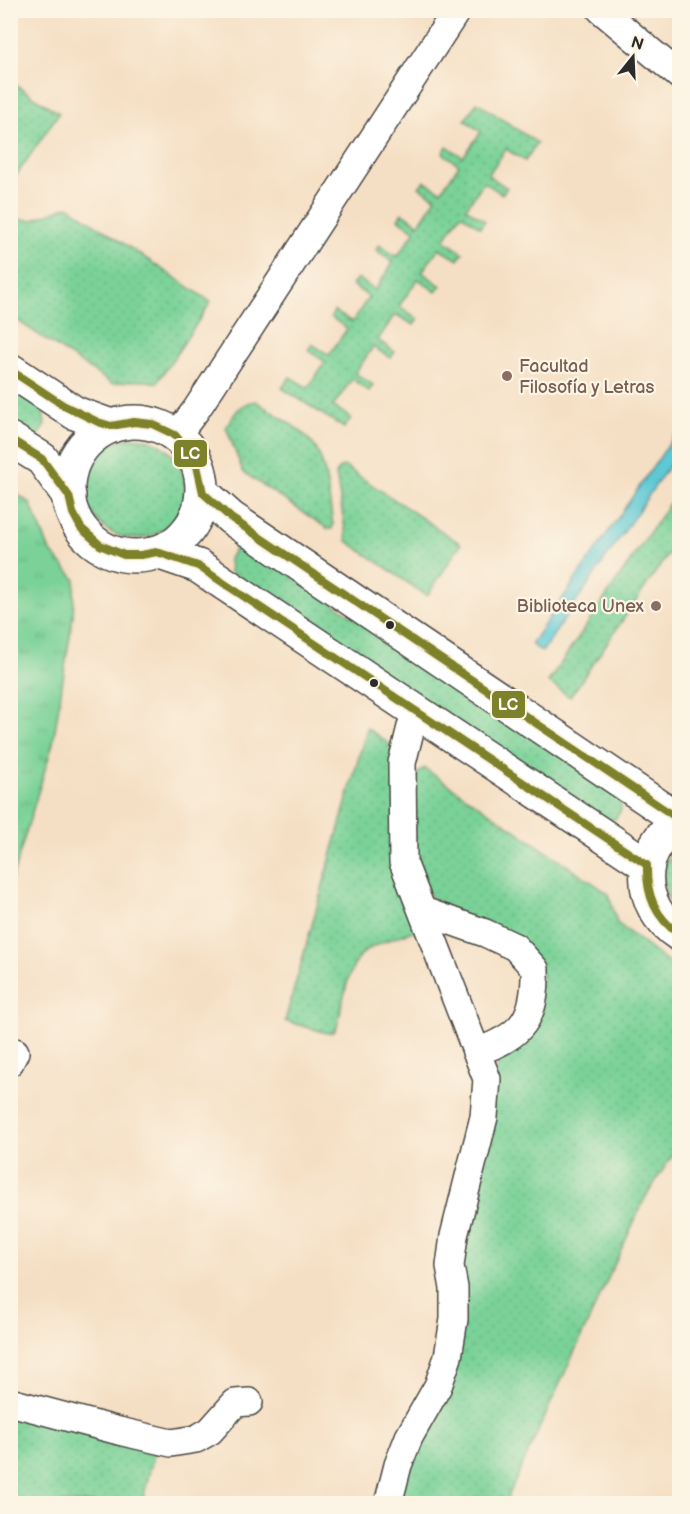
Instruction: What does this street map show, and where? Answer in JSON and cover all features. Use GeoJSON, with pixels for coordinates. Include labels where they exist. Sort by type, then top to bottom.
{"type":"FeatureCollection","features":[{"type":"Feature","properties":{"kind":"main road"},"geometry":{"type":"LineString","coordinates":[[10,370],[75,413],[111,426]]}},
{"type":"Feature","properties":{"kind":"main road"},"geometry":{"type":"LineString","coordinates":[[10,439],[42,459],[69,496],[77,521],[87,534],[100,545],[124,555],[156,552],[177,541],[190,528],[199,511],[203,493],[198,465],[189,449],[176,436],[159,426],[130,422],[111,426],[88,441],[78,454],[71,470],[69,496]]}},
{"type":"Feature","properties":{"kind":"main road"},"geometry":{"type":"LineString","coordinates":[[203,493],[231,518],[679,820],[658,839],[648,865],[647,886],[653,906],[664,923],[680,935]]}},
{"type":"Feature","properties":{"kind":"main road"},"geometry":{"type":"LineString","coordinates":[[156,552],[198,566],[648,865]]}},
{"type":"Feature","properties":{"kind":"street"},"geometry":{"type":"LineString","coordinates":[[176,436],[196,410],[457,10]]}},
{"type":"Feature","properties":{"kind":"street"},"geometry":{"type":"LineString","coordinates":[[602,10],[680,76]]}},
{"type":"Feature","properties":{"kind":"street"},"geometry":{"type":"LineString","coordinates":[[388,1503],[398,1465],[409,1437],[438,1386],[448,1357],[454,1319],[454,1288],[450,1266],[454,1236],[484,1117],[487,1079],[403,862],[402,763],[415,711]]}},
{"type":"Feature","properties":{"kind":"street"},"geometry":{"type":"LineString","coordinates":[[423,910],[515,947],[535,969],[535,995],[526,1020],[501,1043],[476,1052]]}},
{"type":"Feature","properties":{"kind":"street"},"geometry":{"type":"LineString","coordinates":[[10,1402],[171,1443],[196,1439],[210,1431],[235,1403],[249,1402]]}},
{"type":"Feature","properties":{"kind":"green space"},"geometry":{"type":"Polygon","coordinates":[[[11,82],[59,113],[11,183],[11,82]]]}},
{"type":"Feature","properties":{"kind":"green space"},"geometry":{"type":"Polygon","coordinates":[[[477,102],[537,143],[525,161],[506,149],[488,175],[507,188],[502,194],[484,182],[466,208],[485,221],[480,227],[461,214],[444,240],[463,253],[458,260],[439,248],[422,272],[441,286],[436,292],[418,279],[399,306],[418,319],[414,325],[395,314],[378,340],[395,352],[391,358],[373,347],[355,373],[373,385],[369,391],[352,379],[333,406],[351,418],[344,428],[282,388],[290,377],[308,388],[325,362],[308,350],[312,344],[329,355],[347,329],[331,317],[334,311],[352,322],[369,297],[352,285],[357,278],[375,290],[393,263],[376,250],[379,245],[397,257],[415,231],[398,219],[402,213],[419,224],[436,198],[419,187],[424,181],[441,191],[459,165],[443,153],[447,146],[463,157],[481,132],[465,120],[477,102]]]}},
{"type":"Feature","properties":{"kind":"green space"},"geometry":{"type":"Polygon","coordinates":[[[68,206],[211,302],[157,383],[134,381],[112,384],[11,316],[11,219],[33,220],[68,206]]]}},
{"type":"Feature","properties":{"kind":"green space"},"geometry":{"type":"Polygon","coordinates":[[[10,387],[43,409],[45,425],[39,434],[28,436],[11,424],[10,387]]]}},
{"type":"Feature","properties":{"kind":"green space"},"geometry":{"type":"Polygon","coordinates":[[[256,401],[300,431],[317,450],[327,482],[332,529],[328,529],[243,472],[226,427],[242,407],[256,401]]]}},
{"type":"Feature","properties":{"kind":"green space"},"geometry":{"type":"Polygon","coordinates":[[[135,438],[154,442],[171,452],[181,469],[185,488],[181,507],[171,524],[154,534],[135,538],[116,534],[99,524],[89,507],[85,488],[89,469],[99,452],[116,442],[135,438]]]}},
{"type":"Feature","properties":{"kind":"green space"},"geometry":{"type":"Polygon","coordinates":[[[344,466],[461,544],[427,596],[347,541],[336,474],[338,469],[344,466]]]}},
{"type":"Feature","properties":{"kind":"green space"},"geometry":{"type":"Polygon","coordinates":[[[679,489],[679,538],[570,697],[548,682],[679,489]]]}},
{"type":"Feature","properties":{"kind":"green space"},"geometry":{"type":"Polygon","coordinates":[[[11,490],[30,503],[50,551],[75,579],[73,616],[53,743],[11,882],[11,490]]]}},
{"type":"Feature","properties":{"kind":"green space"},"geometry":{"type":"Polygon","coordinates":[[[247,546],[619,794],[621,810],[615,819],[603,820],[230,572],[229,559],[235,548],[247,546]]]}},
{"type":"Feature","properties":{"kind":"green space"},"geometry":{"type":"Polygon","coordinates":[[[367,728],[395,748],[418,929],[381,943],[362,955],[347,984],[337,1027],[334,1032],[327,1033],[285,1021],[367,728]]]}},
{"type":"Feature","properties":{"kind":"green space"},"geometry":{"type":"Polygon","coordinates":[[[424,768],[609,894],[617,923],[679,971],[680,1143],[645,1198],[505,1503],[392,1504],[416,1442],[473,1195],[498,1062],[506,1052],[543,976],[430,896],[412,855],[412,779],[424,768]]]}},
{"type":"Feature","properties":{"kind":"green space"},"geometry":{"type":"Polygon","coordinates":[[[679,843],[679,914],[668,897],[664,879],[668,860],[679,843]]]}},
{"type":"Feature","properties":{"kind":"green space"},"geometry":{"type":"Polygon","coordinates":[[[10,1411],[156,1446],[142,1503],[11,1503],[10,1411]]]}},
{"type":"Feature","properties":{"kind":"water"},"geometry":{"type":"Polygon","coordinates":[[[677,432],[679,451],[542,652],[531,644],[677,432]]]}},
{"type":"Feature","properties":{"kind":"transit line","name":"LC"},"geometry":{"type":"LineString","coordinates":[[10,370],[63,405],[98,422],[111,426],[134,422],[152,424],[175,435],[192,455],[203,493],[231,518],[680,820]]}},
{"type":"Feature","properties":{"kind":"transit line","name":"LC"},"geometry":{"type":"LineString","coordinates":[[10,439],[42,459],[69,496],[73,513],[81,528],[100,545],[124,555],[157,552],[198,566],[647,865],[650,896],[658,913],[680,935]]}},
{"type":"Feature","properties":{"kind":"place","name":"Facultad Filosofía y Letras"},"geometry":{"type":"Point","coordinates":[507,376]}},
{"type":"Feature","properties":{"kind":"place","name":"Biblioteca Unex"},"geometry":{"type":"Point","coordinates":[656,606]}}]}
